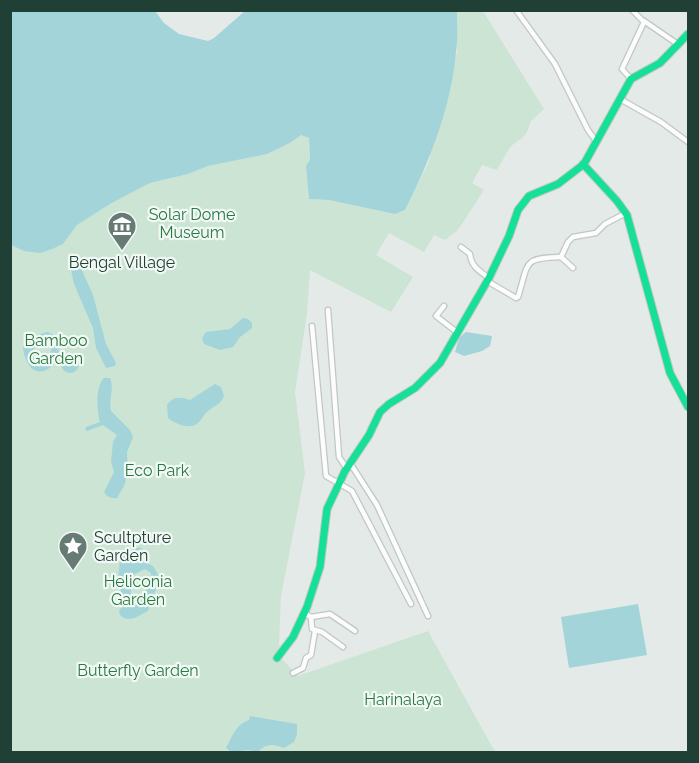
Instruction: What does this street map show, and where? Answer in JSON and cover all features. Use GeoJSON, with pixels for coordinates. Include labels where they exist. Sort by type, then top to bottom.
{"type":"FeatureCollection","features":[{"type":"Feature","properties":{"kind":"street"},"geometry":{"type":"LineString","coordinates":[[516,10],[555,64],[595,142]]}},
{"type":"Feature","properties":{"kind":"street"},"geometry":{"type":"LineString","coordinates":[[632,10],[643,21],[679,45]]}},
{"type":"Feature","properties":{"kind":"street"},"geometry":{"type":"LineString","coordinates":[[631,79],[622,69],[644,24],[643,21]]}},
{"type":"Feature","properties":{"kind":"street"},"geometry":{"type":"LineString","coordinates":[[277,658],[307,615],[320,567],[326,511],[347,468],[369,435],[380,412],[388,404],[415,388],[444,357],[488,279],[509,236],[514,217],[529,195],[558,183],[584,164],[631,79],[660,63],[688,34]]}},
{"type":"Feature","properties":{"kind":"street"},"geometry":{"type":"LineString","coordinates":[[620,99],[661,122],[688,142]]}},
{"type":"Feature","properties":{"kind":"street"},"geometry":{"type":"LineString","coordinates":[[584,164],[591,175],[616,198],[626,213],[633,230],[641,271],[670,373],[688,406]]}},
{"type":"Feature","properties":{"kind":"street"},"geometry":{"type":"LineString","coordinates":[[561,257],[573,237],[596,233],[605,224],[626,213]]}},
{"type":"Feature","properties":{"kind":"street"},"geometry":{"type":"LineString","coordinates":[[461,247],[470,254],[470,261],[476,269],[516,298],[529,263],[539,258],[561,257],[573,268]]}},
{"type":"Feature","properties":{"kind":"street"},"geometry":{"type":"LineString","coordinates":[[444,306],[436,316],[458,333]]}},
{"type":"Feature","properties":{"kind":"street"},"geometry":{"type":"LineString","coordinates":[[328,310],[339,457],[375,503],[428,616]]}},
{"type":"Feature","properties":{"kind":"street"},"geometry":{"type":"LineString","coordinates":[[312,326],[327,478],[352,490],[411,604]]}},
{"type":"Feature","properties":{"kind":"street"},"geometry":{"type":"LineString","coordinates":[[307,615],[330,614],[355,631]]}},
{"type":"Feature","properties":{"kind":"street"},"geometry":{"type":"LineString","coordinates":[[307,615],[315,631],[322,632],[343,648]]}},
{"type":"Feature","properties":{"kind":"street"},"geometry":{"type":"LineString","coordinates":[[293,673],[303,668],[306,658],[312,653],[315,631]]}},
{"type":"Feature","properties":{"kind":"green space","name":"Eco Park"},"geometry":{"type":"Polygon","coordinates":[[[457,11],[483,11],[544,109],[530,122],[527,133],[512,145],[497,170],[482,165],[472,183],[484,190],[458,230],[445,240],[434,235],[424,252],[389,233],[376,255],[413,277],[391,312],[310,270],[307,313],[295,392],[305,473],[281,596],[279,644],[283,660],[298,676],[428,631],[495,752],[11,752],[11,245],[24,251],[63,244],[77,225],[150,183],[188,174],[208,166],[267,154],[301,135],[309,138],[310,161],[306,166],[309,199],[329,200],[395,214],[405,210],[428,164],[457,52],[457,11]]]}},
{"type":"Feature","properties":{"kind":"water"},"geometry":{"type":"Polygon","coordinates":[[[10,11],[155,11],[164,23],[179,34],[208,41],[245,11],[457,11],[457,42],[449,93],[438,133],[405,210],[395,214],[329,200],[309,199],[306,166],[310,160],[309,138],[301,135],[267,154],[208,166],[188,174],[150,183],[77,225],[63,244],[40,253],[24,251],[11,245],[10,11]]]}},
{"type":"Feature","properties":{"kind":"water"},"geometry":{"type":"Polygon","coordinates":[[[81,268],[93,295],[106,344],[116,363],[115,366],[106,368],[96,348],[93,328],[74,284],[71,270],[81,268]]]}},
{"type":"Feature","properties":{"kind":"water"},"geometry":{"type":"Polygon","coordinates":[[[243,318],[252,323],[252,328],[240,337],[233,347],[220,350],[204,344],[202,338],[206,332],[230,329],[243,318]]]}},
{"type":"Feature","properties":{"kind":"water"},"geometry":{"type":"Polygon","coordinates":[[[47,332],[54,335],[58,341],[58,355],[50,353],[52,347],[47,343],[40,344],[32,353],[36,361],[44,362],[49,357],[55,363],[44,371],[34,370],[27,361],[23,347],[34,337],[47,332]]]}},
{"type":"Feature","properties":{"kind":"water"},"geometry":{"type":"Polygon","coordinates":[[[466,332],[492,336],[490,346],[464,356],[455,352],[459,338],[466,332]]]}},
{"type":"Feature","properties":{"kind":"water"},"geometry":{"type":"Polygon","coordinates":[[[70,355],[76,358],[79,364],[76,370],[70,373],[64,370],[61,364],[64,358],[70,355]]]}},
{"type":"Feature","properties":{"kind":"water"},"geometry":{"type":"Polygon","coordinates":[[[104,378],[110,378],[111,382],[111,411],[130,430],[133,437],[127,452],[128,472],[117,498],[111,498],[104,492],[114,472],[111,462],[113,442],[117,435],[103,425],[85,430],[86,427],[100,422],[98,393],[104,378]]]}},
{"type":"Feature","properties":{"kind":"water"},"geometry":{"type":"Polygon","coordinates":[[[215,384],[221,387],[224,396],[221,402],[206,413],[198,423],[191,426],[183,425],[168,418],[167,405],[172,400],[180,398],[190,400],[215,384]]]}},
{"type":"Feature","properties":{"kind":"water"},"geometry":{"type":"Polygon","coordinates":[[[140,547],[144,551],[141,559],[153,566],[160,578],[148,611],[130,619],[120,615],[119,610],[125,605],[118,583],[120,558],[125,553],[140,547]],[[145,569],[131,576],[131,595],[144,594],[151,579],[151,573],[145,569]]]}},
{"type":"Feature","properties":{"kind":"water"},"geometry":{"type":"Polygon","coordinates":[[[638,604],[647,655],[569,668],[561,617],[638,604]]]}},
{"type":"Feature","properties":{"kind":"water"},"geometry":{"type":"Polygon","coordinates":[[[250,716],[297,724],[294,742],[284,748],[270,745],[258,752],[248,750],[231,752],[226,748],[232,735],[249,720],[250,716]]]}},
{"type":"Feature","properties":{"kind":"traffic: fast"},"geometry":{"type":"LineString","coordinates":[[277,658],[293,637],[307,607],[320,567],[327,509],[345,471],[369,435],[380,412],[415,388],[440,363],[489,278],[509,236],[518,210],[529,196],[558,184],[584,164],[631,79],[660,63],[688,34]]}},
{"type":"Feature","properties":{"kind":"traffic: fast"},"geometry":{"type":"LineString","coordinates":[[583,164],[627,215],[670,373],[688,407]]}},
{"type":"Feature","properties":{"kind":"place","name":"Bengal Village"},"geometry":{"type":"Point","coordinates":[122,252]}},
{"type":"Feature","properties":{"kind":"place","name":"Scultpture Garden"},"geometry":{"type":"Point","coordinates":[73,572]}},
{"type":"Feature","properties":{"kind":"park label","name":"Solar Dome Museum"},"geometry":{"type":"Point","coordinates":[192,223]}},
{"type":"Feature","properties":{"kind":"park label","name":"Bamboo Garden"},"geometry":{"type":"Point","coordinates":[56,349]}},
{"type":"Feature","properties":{"kind":"park label","name":"Heliconia Garden"},"geometry":{"type":"Point","coordinates":[138,590]}},
{"type":"Feature","properties":{"kind":"park label","name":"Butterfly Garden"},"geometry":{"type":"Point","coordinates":[138,670]}},
{"type":"Feature","properties":{"kind":"park label","name":"Harinalaya"},"geometry":{"type":"Point","coordinates":[403,699]}}]}
